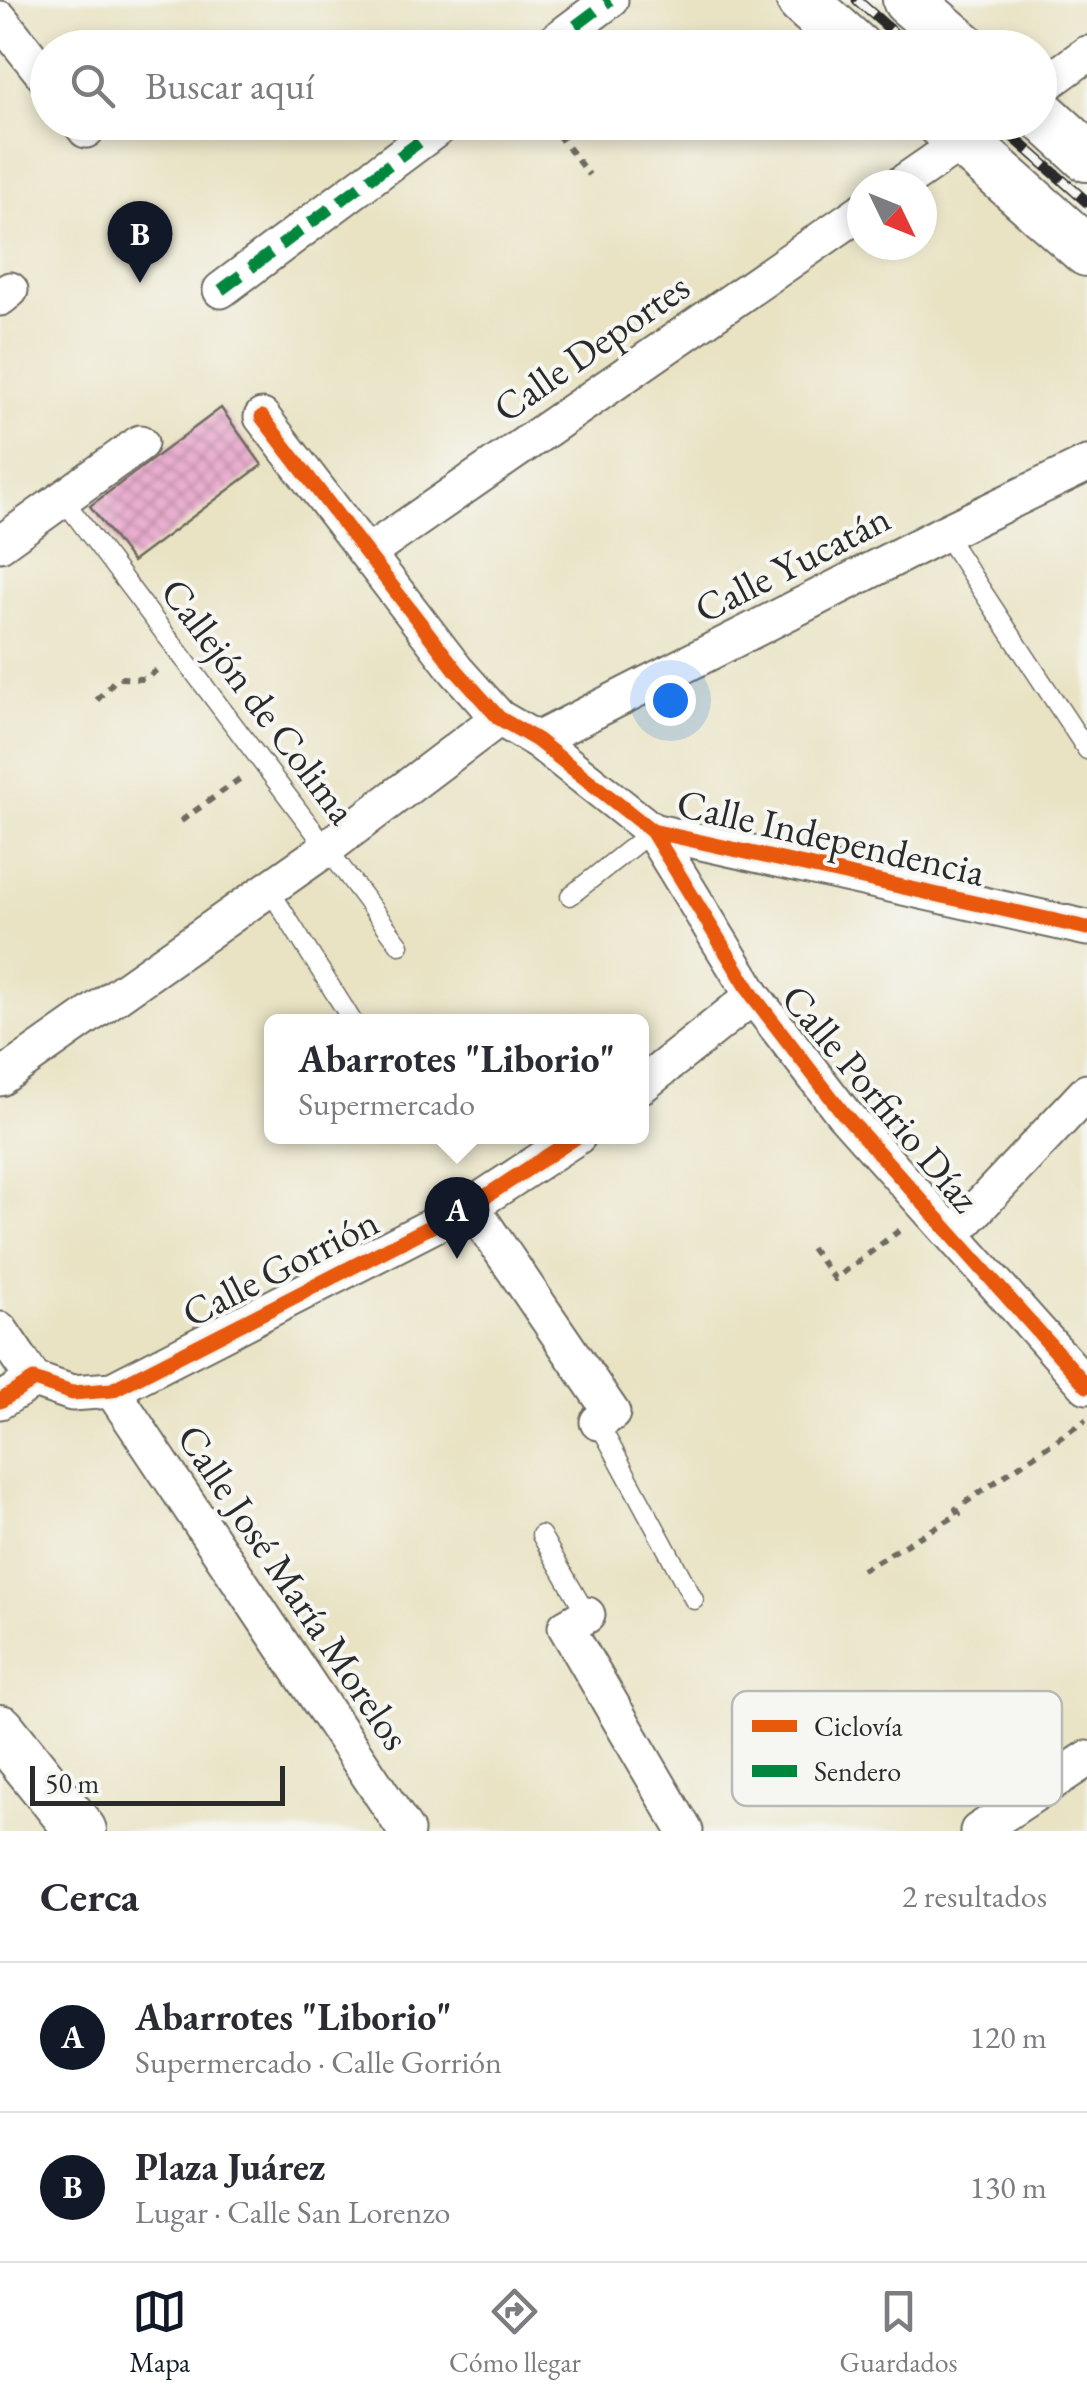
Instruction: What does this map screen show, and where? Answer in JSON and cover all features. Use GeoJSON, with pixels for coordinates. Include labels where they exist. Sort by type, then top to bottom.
{"type":"FeatureCollection","features":[{"type":"Feature","properties":{"kind":"main road"},"geometry":{"type":"LineString","coordinates":[[802,0],[836,30]]}},
{"type":"Feature","properties":{"kind":"main road"},"geometry":{"type":"LineString","coordinates":[[908,0],[943,30]]}},
{"type":"Feature","properties":{"kind":"main road"},"geometry":{"type":"LineString","coordinates":[[1057,129],[1087,156]]}},
{"type":"Feature","properties":{"kind":"main road"},"geometry":{"type":"LineString","coordinates":[[960,140],[1084,245]]}},
{"type":"Feature","properties":{"kind":"main road"},"geometry":{"type":"LineString","coordinates":[[0,1730],[82,1831]]}},
{"type":"Feature","properties":{"kind":"street"},"geometry":{"type":"LineString","coordinates":[[570,30],[610,0]]}},
{"type":"Feature","properties":{"kind":"street"},"geometry":{"type":"LineString","coordinates":[[0,19],[30,57]]}},
{"type":"Feature","properties":{"kind":"street"},"geometry":{"type":"LineString","coordinates":[[1057,76],[1087,54]]}},
{"type":"Feature","properties":{"kind":"street"},"geometry":{"type":"LineString","coordinates":[[221,290],[422,140]]}},
{"type":"Feature","properties":{"kind":"street"},"geometry":{"type":"LineString","coordinates":[[914,170],[943,140]]}},
{"type":"Feature","properties":{"kind":"street","name":"Calle Deportes"},"geometry":{"type":"LineString","coordinates":[[368,553],[847,221]]}},
{"type":"Feature","properties":{"kind":"street","name":"Calle Independencia"},"geometry":{"type":"LineString","coordinates":[[262,417],[456,670],[498,718],[536,740],[652,831],[1087,928]]}},
{"type":"Feature","properties":{"kind":"street"},"geometry":{"type":"LineString","coordinates":[[0,544],[140,444]]}},
{"type":"Feature","properties":{"kind":"street","name":"Calle Yucatán"},"geometry":{"type":"LineString","coordinates":[[536,740],[1087,464]]}},
{"type":"Feature","properties":{"kind":"street"},"geometry":{"type":"LineString","coordinates":[[0,1078],[327,848],[498,718]]}},
{"type":"Feature","properties":{"kind":"street","name":"Calle Porfirio Díaz"},"geometry":{"type":"LineString","coordinates":[[652,831],[753,996],[843,1114],[1087,1386]]}},
{"type":"Feature","properties":{"kind":"street"},"geometry":{"type":"LineString","coordinates":[[649,1079],[753,996]]}},
{"type":"Feature","properties":{"kind":"street"},"geometry":{"type":"LineString","coordinates":[[941,1221],[1087,1092]]}},
{"type":"Feature","properties":{"kind":"street","name":"Calle Gorrión"},"geometry":{"type":"LineString","coordinates":[[34,1380],[72,1393],[112,1390],[470,1206],[566,1144]]}},
{"type":"Feature","properties":{"kind":"street"},"geometry":{"type":"LineString","coordinates":[[470,1206],[612,1412],[598,1422]]}},
{"type":"Feature","properties":{"kind":"street"},"geometry":{"type":"LineString","coordinates":[[0,1330],[34,1380],[0,1401]]}},
{"type":"Feature","properties":{"kind":"street","name":"Calle José María Morelos"},"geometry":{"type":"LineString","coordinates":[[112,1390],[406,1831]]}},
{"type":"Feature","properties":{"kind":"street"},"geometry":{"type":"LineString","coordinates":[[588,1615],[566,1627],[685,1831]]}},
{"type":"Feature","properties":{"kind":"street"},"geometry":{"type":"LineString","coordinates":[[1062,1776],[1087,1759]]}},
{"type":"Feature","properties":{"kind":"street"},"geometry":{"type":"LineString","coordinates":[[978,1831],[1016,1806]]}},
{"type":"Feature","properties":{"kind":"lane","name":"Callejón de Colima"},"geometry":{"type":"LineString","coordinates":[[63,499],[400,945]]}},
{"type":"Feature","properties":{"kind":"lane"},"geometry":{"type":"LineString","coordinates":[[944,533],[1087,750]]}},
{"type":"Feature","properties":{"kind":"lane"},"geometry":{"type":"LineString","coordinates":[[570,896],[652,831]]}},
{"type":"Feature","properties":{"kind":"lane"},"geometry":{"type":"LineString","coordinates":[[269,889],[348,1014]]}},
{"type":"Feature","properties":{"kind":"lane"},"geometry":{"type":"LineString","coordinates":[[598,1422],[694,1600]]}},
{"type":"Feature","properties":{"kind":"lane"},"geometry":{"type":"LineString","coordinates":[[541,1536],[588,1615]]}},
{"type":"Feature","properties":{"kind":"path"},"geometry":{"type":"LineString","coordinates":[[562,140],[590,175]]}},
{"type":"Feature","properties":{"kind":"path"},"geometry":{"type":"LineString","coordinates":[[97,700],[116,678],[146,678],[180,653]]}},
{"type":"Feature","properties":{"kind":"path"},"geometry":{"type":"LineString","coordinates":[[181,821],[262,762]]}},
{"type":"Feature","properties":{"kind":"path"},"geometry":{"type":"LineString","coordinates":[[811,1248],[834,1280],[941,1221]]}},
{"type":"Feature","properties":{"kind":"path"},"geometry":{"type":"LineString","coordinates":[[862,1570],[958,1514],[956,1509],[1087,1419]]}},
{"type":"Feature","properties":{"kind":"building"},"geometry":{"type":"Polygon","coordinates":[[[221,408],[262,465],[132,562],[90,506],[221,408]]]}},
{"type":"Feature","properties":{"kind":"railway"},"geometry":{"type":"LineString","coordinates":[[857,0],[891,30]]}},
{"type":"Feature","properties":{"kind":"railway"},"geometry":{"type":"LineString","coordinates":[[1016,140],[1087,202]]}},
{"type":"Feature","properties":{"kind":"marked path"},"geometry":{"type":"LineString","coordinates":[[570,30],[610,0]]}},
{"type":"Feature","properties":{"kind":"marked path"},"geometry":{"type":"LineString","coordinates":[[221,290],[422,140]]}},
{"type":"Feature","properties":{"kind":"cycle path"},"geometry":{"type":"LineString","coordinates":[[262,417],[456,670],[499,718],[537,740],[652,831],[1087,928]]}},
{"type":"Feature","properties":{"kind":"cycle path"},"geometry":{"type":"LineString","coordinates":[[652,831],[753,996],[843,1113],[1087,1386]]}},
{"type":"Feature","properties":{"kind":"cycle path"},"geometry":{"type":"LineString","coordinates":[[0,1401],[34,1380],[72,1393],[112,1390],[471,1206],[566,1144]]}},
{"type":"Feature","properties":{"kind":"place","name":"Plaza Juárez"},"geometry":{"type":"Point","coordinates":[140,283]}},
{"type":"Feature","properties":{"kind":"place","name":"Abarrotes \"Liborio\""},"geometry":{"type":"Point","coordinates":[457,1259]}}]}
